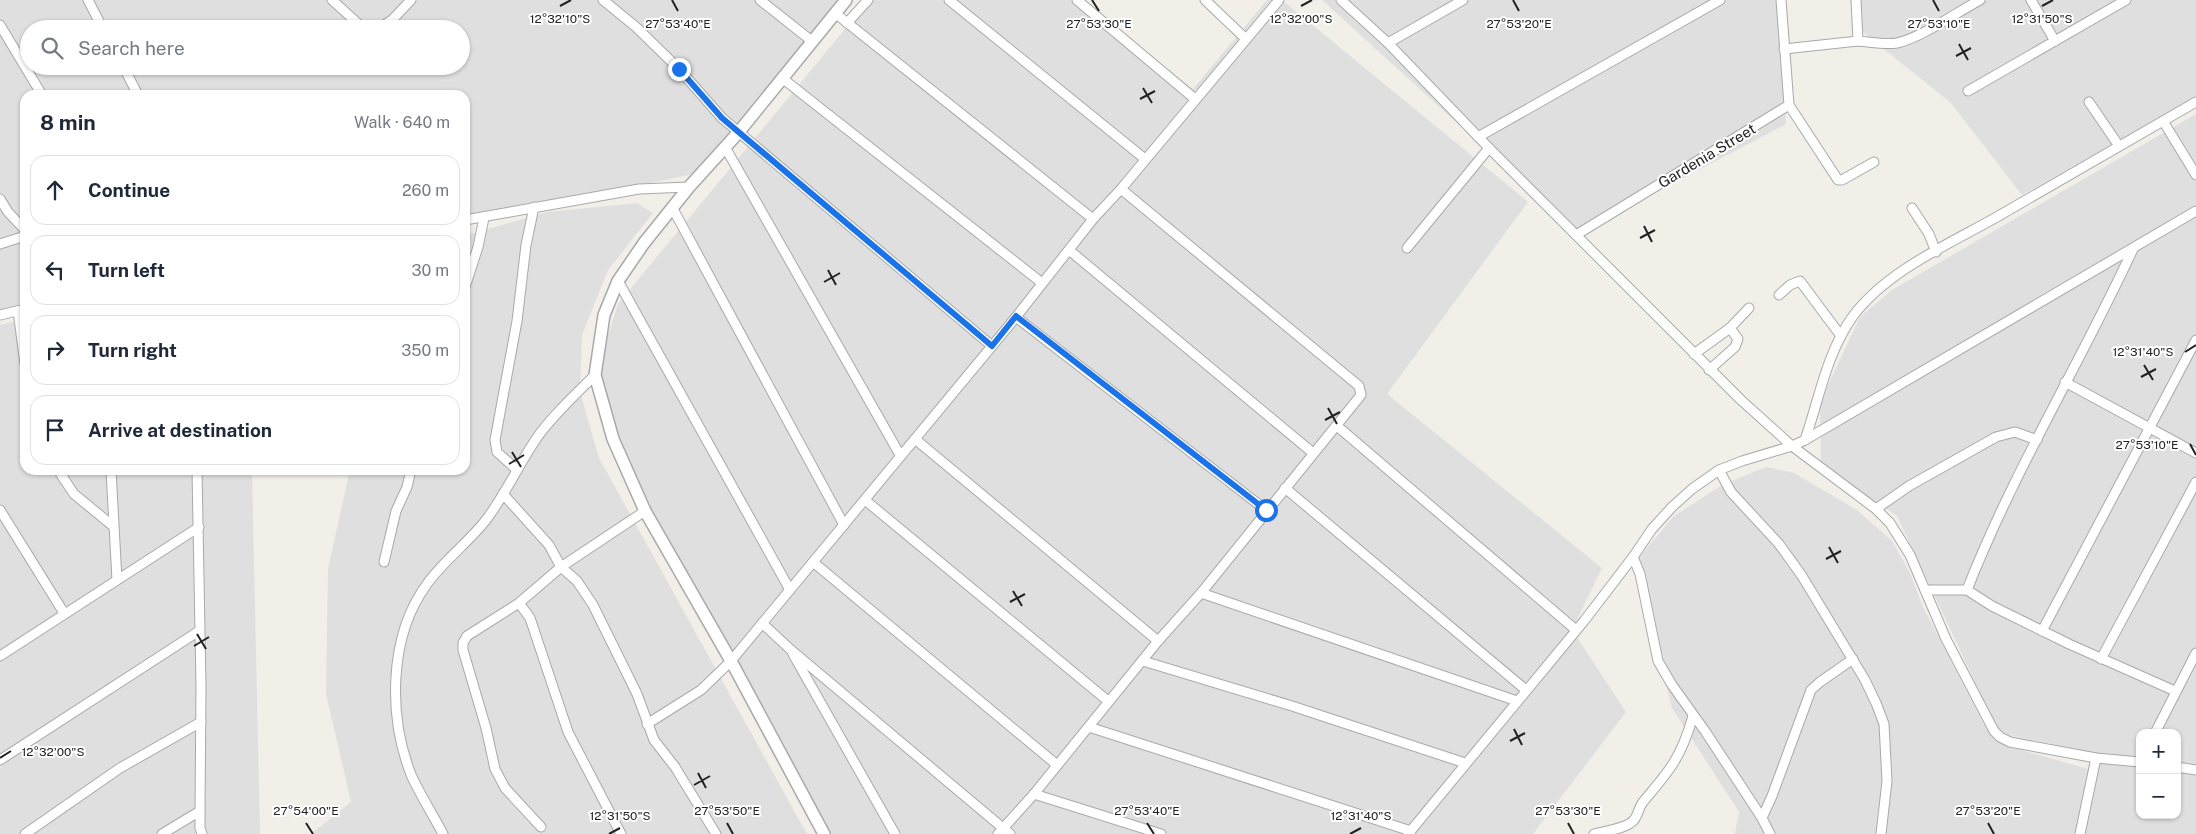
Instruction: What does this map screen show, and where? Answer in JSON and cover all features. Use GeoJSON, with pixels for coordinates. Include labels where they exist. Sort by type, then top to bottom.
{"type":"FeatureCollection","features":[{"type":"Feature","properties":{"kind":"street"},"geometry":{"type":"LineString","coordinates":[[88,0],[98,20]]}},
{"type":"Feature","properties":{"kind":"street"},"geometry":{"type":"LineString","coordinates":[[332,0],[354,20]]}},
{"type":"Feature","properties":{"kind":"street"},"geometry":{"type":"LineString","coordinates":[[392,20],[411,0]]}},
{"type":"Feature","properties":{"kind":"street"},"geometry":{"type":"LineString","coordinates":[[604,0],[636,27],[679,69],[722,118],[738,133],[992,346]]}},
{"type":"Feature","properties":{"kind":"street"},"geometry":{"type":"LineString","coordinates":[[760,0],[813,42]]}},
{"type":"Feature","properties":{"kind":"street"},"geometry":{"type":"LineString","coordinates":[[824,834],[731,661],[645,510],[613,439],[595,375],[604,315],[618,281],[644,243],[689,187],[738,133],[846,0]]}},
{"type":"Feature","properties":{"kind":"street"},"geometry":{"type":"LineString","coordinates":[[847,23],[868,0]]}},
{"type":"Feature","properties":{"kind":"street"},"geometry":{"type":"LineString","coordinates":[[950,0],[1145,159]]}},
{"type":"Feature","properties":{"kind":"street"},"geometry":{"type":"LineString","coordinates":[[1077,0],[1195,99]]}},
{"type":"Feature","properties":{"kind":"street"},"geometry":{"type":"LineString","coordinates":[[1205,0],[1246,40]]}},
{"type":"Feature","properties":{"kind":"street"},"geometry":{"type":"LineString","coordinates":[[647,724],[700,690],[731,661],[865,500],[900,454],[915,439],[992,346],[1093,220],[1280,0]]}},
{"type":"Feature","properties":{"kind":"street"},"geometry":{"type":"LineString","coordinates":[[1341,0],[1388,43],[1478,137],[1709,370],[1792,446],[1876,509],[1890,523],[1900,537],[1951,647],[1994,731],[2000,737],[2010,742],[2096,758],[2136,762]]}},
{"type":"Feature","properties":{"kind":"street"},"geometry":{"type":"LineString","coordinates":[[1388,43],[1463,0]]}},
{"type":"Feature","properties":{"kind":"street"},"geometry":{"type":"LineString","coordinates":[[1478,137],[1720,0]]}},
{"type":"Feature","properties":{"kind":"street"},"geometry":{"type":"LineString","coordinates":[[1781,0],[1789,105],[1838,180],[1842,180],[1874,162]]}},
{"type":"Feature","properties":{"kind":"street"},"geometry":{"type":"LineString","coordinates":[[1856,0],[1858,41]]}},
{"type":"Feature","properties":{"kind":"street"},"geometry":{"type":"LineString","coordinates":[[1784,48],[1858,41],[1897,43],[1914,36],[1980,0]]}},
{"type":"Feature","properties":{"kind":"street"},"geometry":{"type":"LineString","coordinates":[[2031,0],[2055,41]]}},
{"type":"Feature","properties":{"kind":"street"},"geometry":{"type":"LineString","coordinates":[[1968,92],[2126,0]]}},
{"type":"Feature","properties":{"kind":"street"},"geometry":{"type":"LineString","coordinates":[[836,13],[1093,220]]}},
{"type":"Feature","properties":{"kind":"street"},"geometry":{"type":"LineString","coordinates":[[0,25],[20,58]]}},
{"type":"Feature","properties":{"kind":"street"},"geometry":{"type":"LineString","coordinates":[[30,75],[39,90]]}},
{"type":"Feature","properties":{"kind":"street"},"geometry":{"type":"LineString","coordinates":[[128,75],[135,90]]}},
{"type":"Feature","properties":{"kind":"street"},"geometry":{"type":"LineString","coordinates":[[782,78],[1042,283]]}},
{"type":"Feature","properties":{"kind":"street"},"geometry":{"type":"LineString","coordinates":[[2089,102],[2119,146]]}},
{"type":"Feature","properties":{"kind":"street"},"geometry":{"type":"LineString","coordinates":[[1805,440],[1817,397],[1841,336],[1852,317],[1870,296],[1886,283],[1936,252],[2196,102]]}},
{"type":"Feature","properties":{"kind":"street","name":"Gardenia Street"},"geometry":{"type":"LineString","coordinates":[[1576,235],[1789,105]]}},
{"type":"Feature","properties":{"kind":"street"},"geometry":{"type":"LineString","coordinates":[[2163,121],[2196,175]]}},
{"type":"Feature","properties":{"kind":"street"},"geometry":{"type":"LineString","coordinates":[[725,147],[900,454]]}},
{"type":"Feature","properties":{"kind":"street"},"geometry":{"type":"LineString","coordinates":[[1407,248],[1489,148]]}},
{"type":"Feature","properties":{"kind":"street"},"geometry":{"type":"LineString","coordinates":[[470,219],[639,189],[689,187]]}},
{"type":"Feature","properties":{"kind":"street"},"geometry":{"type":"LineString","coordinates":[[762,623],[791,650],[912,750],[1003,832],[1108,701],[1201,593],[1266,510],[1361,395],[1359,386],[1121,189]]}},
{"type":"Feature","properties":{"kind":"street"},"geometry":{"type":"LineString","coordinates":[[0,199],[8,212],[20,225]]}},
{"type":"Feature","properties":{"kind":"street"},"geometry":{"type":"LineString","coordinates":[[517,470],[497,452],[495,440],[518,313],[526,245],[534,208]]}},
{"type":"Feature","properties":{"kind":"street"},"geometry":{"type":"LineString","coordinates":[[1912,208],[1929,234],[1936,252]]}},
{"type":"Feature","properties":{"kind":"street"},"geometry":{"type":"LineString","coordinates":[[673,209],[844,525]]}},
{"type":"Feature","properties":{"kind":"street"},"geometry":{"type":"LineString","coordinates":[[1089,727],[1410,832],[1576,630],[1633,557],[1652,528],[1692,489],[1719,470],[1805,440],[2196,211]]}},
{"type":"Feature","properties":{"kind":"street"},"geometry":{"type":"LineString","coordinates":[[470,272],[478,247],[484,218]]}},
{"type":"Feature","properties":{"kind":"street"},"geometry":{"type":"LineString","coordinates":[[0,244],[20,238]]}},
{"type":"Feature","properties":{"kind":"street"},"geometry":{"type":"LineString","coordinates":[[1967,590],[2003,505],[2133,249]]}},
{"type":"Feature","properties":{"kind":"street"},"geometry":{"type":"LineString","coordinates":[[1069,250],[1313,453]]}},
{"type":"Feature","properties":{"kind":"street"},"geometry":{"type":"LineString","coordinates":[[618,281],[790,590]]}},
{"type":"Feature","properties":{"kind":"street"},"geometry":{"type":"LineString","coordinates":[[1779,295],[1790,285],[1800,281],[1841,336]]}},
{"type":"Feature","properties":{"kind":"street"},"geometry":{"type":"LineString","coordinates":[[1694,354],[1730,328],[1749,308]]}},
{"type":"Feature","properties":{"kind":"street"},"geometry":{"type":"LineString","coordinates":[[0,315],[20,310]]}},
{"type":"Feature","properties":{"kind":"street"},"geometry":{"type":"LineString","coordinates":[[1016,316],[1266,510]]}},
{"type":"Feature","properties":{"kind":"street"},"geometry":{"type":"LineString","coordinates":[[1709,370],[1735,347],[1738,338],[1730,328]]}},
{"type":"Feature","properties":{"kind":"street"},"geometry":{"type":"LineString","coordinates":[[2042,631],[2196,340]]}},
{"type":"Feature","properties":{"kind":"street"},"geometry":{"type":"LineString","coordinates":[[443,834],[412,777],[398,725],[395,693],[396,666],[406,628],[416,600],[428,582],[485,520],[537,437],[595,375]]}},
{"type":"Feature","properties":{"kind":"street"},"geometry":{"type":"LineString","coordinates":[[2065,382],[2196,453]]}},
{"type":"Feature","properties":{"kind":"street"},"geometry":{"type":"LineString","coordinates":[[1337,426],[1576,630]]}},
{"type":"Feature","properties":{"kind":"street"},"geometry":{"type":"LineString","coordinates":[[1876,509],[1909,486],[2001,435],[2015,432],[2037,440]]}},
{"type":"Feature","properties":{"kind":"street"},"geometry":{"type":"LineString","coordinates":[[915,439],[1158,641]]}},
{"type":"Feature","properties":{"kind":"street"},"geometry":{"type":"LineString","coordinates":[[1719,470],[1735,497],[1779,544],[1865,680],[1884,724],[1887,781],[1881,834]]}},
{"type":"Feature","properties":{"kind":"street"},"geometry":{"type":"LineString","coordinates":[[61,475],[74,494],[113,526]]}},
{"type":"Feature","properties":{"kind":"street"},"geometry":{"type":"LineString","coordinates":[[111,475],[117,580]]}},
{"type":"Feature","properties":{"kind":"street"},"geometry":{"type":"LineString","coordinates":[[197,475],[201,722],[200,828],[202,834]]}},
{"type":"Feature","properties":{"kind":"street"},"geometry":{"type":"LineString","coordinates":[[384,562],[396,511],[411,475]]}},
{"type":"Feature","properties":{"kind":"street"},"geometry":{"type":"LineString","coordinates":[[2101,659],[2196,482]]}},
{"type":"Feature","properties":{"kind":"street"},"geometry":{"type":"LineString","coordinates":[[1285,488],[1526,690]]}},
{"type":"Feature","properties":{"kind":"street"},"geometry":{"type":"LineString","coordinates":[[503,494],[549,545],[561,567],[577,581],[593,604],[637,694],[654,740],[675,767],[716,834]]}},
{"type":"Feature","properties":{"kind":"street"},"geometry":{"type":"LineString","coordinates":[[865,500],[1108,701]]}},
{"type":"Feature","properties":{"kind":"street"},"geometry":{"type":"LineString","coordinates":[[0,510],[64,613]]}},
{"type":"Feature","properties":{"kind":"street"},"geometry":{"type":"LineString","coordinates":[[541,827],[505,788],[495,769],[486,728],[463,650],[463,643],[467,636],[519,602],[561,567],[645,510]]}},
{"type":"Feature","properties":{"kind":"street"},"geometry":{"type":"LineString","coordinates":[[0,656],[199,527]]}},
{"type":"Feature","properties":{"kind":"street"},"geometry":{"type":"LineString","coordinates":[[1633,557],[1640,574],[1658,661],[1672,686],[1762,818],[1770,834]]}},
{"type":"Feature","properties":{"kind":"street"},"geometry":{"type":"LineString","coordinates":[[813,562],[1057,765]]}},
{"type":"Feature","properties":{"kind":"street"},"geometry":{"type":"LineString","coordinates":[[1925,590],[1967,590],[1992,606],[2042,631],[2175,691]]}},
{"type":"Feature","properties":{"kind":"street"},"geometry":{"type":"LineString","coordinates":[[1201,593],[1517,700]]}},
{"type":"Feature","properties":{"kind":"street"},"geometry":{"type":"LineString","coordinates":[[519,602],[530,618],[568,732],[621,834]]}},
{"type":"Feature","properties":{"kind":"street"},"geometry":{"type":"LineString","coordinates":[[0,760],[200,630]]}},
{"type":"Feature","properties":{"kind":"street"},"geometry":{"type":"LineString","coordinates":[[791,650],[895,834]]}},
{"type":"Feature","properties":{"kind":"street"},"geometry":{"type":"LineString","coordinates":[[2157,729],[2196,653]]}},
{"type":"Feature","properties":{"kind":"street"},"geometry":{"type":"LineString","coordinates":[[1762,818],[1811,690],[1853,659]]}},
{"type":"Feature","properties":{"kind":"street"},"geometry":{"type":"LineString","coordinates":[[1143,661],[1302,709],[1465,763]]}},
{"type":"Feature","properties":{"kind":"street"},"geometry":{"type":"LineString","coordinates":[[1594,834],[1610,831],[1634,820],[1642,804],[1671,769],[1681,753],[1693,716]]}},
{"type":"Feature","properties":{"kind":"street"},"geometry":{"type":"LineString","coordinates":[[25,834],[120,768],[201,722]]}},
{"type":"Feature","properties":{"kind":"street"},"geometry":{"type":"LineString","coordinates":[[2080,834],[2096,758]]}},
{"type":"Feature","properties":{"kind":"street"},"geometry":{"type":"LineString","coordinates":[[2181,768],[2196,770]]}},
{"type":"Feature","properties":{"kind":"street"},"geometry":{"type":"LineString","coordinates":[[1034,794],[1161,834]]}},
{"type":"Feature","properties":{"kind":"street"},"geometry":{"type":"LineString","coordinates":[[162,834],[200,811]]}},
{"type":"Feature","properties":{"kind":"shaded area"},"geometry":{"type":"Polygon","coordinates":[[[0,0],[847,0],[693,174],[475,220],[470,220],[470,90],[20,90],[20,307],[0,313],[0,0]]]}},
{"type":"Feature","properties":{"kind":"shaded area"},"geometry":{"type":"Polygon","coordinates":[[[869,0],[1082,0],[1193,89],[1267,0],[1282,0],[1528,202],[1387,394],[1602,568],[1572,630],[1626,712],[1533,834],[824,834],[621,463],[597,370],[618,304],[869,0]]]}},
{"type":"Feature","properties":{"kind":"shaded area"},"geometry":{"type":"Polygon","coordinates":[[[1322,0],[1781,0],[1786,124],[1578,233],[1322,0]]]}},
{"type":"Feature","properties":{"kind":"shaded area"},"geometry":{"type":"Polygon","coordinates":[[[1853,0],[2196,0],[2196,97],[2022,195],[1950,102],[1860,30],[1853,0]]]}},
{"type":"Feature","properties":{"kind":"shaded area"},"geometry":{"type":"Polygon","coordinates":[[[2196,114],[2196,834],[1735,834],[1739,812],[1672,708],[1636,561],[1674,516],[1722,485],[1766,467],[1794,473],[1857,510],[1892,541],[1910,573],[1923,607],[1984,725],[2007,746],[2088,769],[2091,752],[1999,733],[1897,516],[1821,465],[1820,402],[1860,317],[1892,290],[2196,114]]]}},
{"type":"Feature","properties":{"kind":"shaded area"},"geometry":{"type":"Polygon","coordinates":[[[637,203],[653,213],[608,270],[582,335],[580,392],[599,458],[807,834],[311,834],[351,802],[326,694],[328,569],[349,475],[470,475],[470,233],[547,212],[637,203]]]}},
{"type":"Feature","properties":{"kind":"shaded area"},"geometry":{"type":"Polygon","coordinates":[[[20,320],[20,475],[252,475],[260,834],[0,834],[0,325],[20,320]]]}},
{"type":"Feature","properties":{"kind":"route"},"geometry":{"type":"LineString","coordinates":[[679,69],[722,118],[738,133],[992,346],[1016,316],[1266,510]]}}]}
